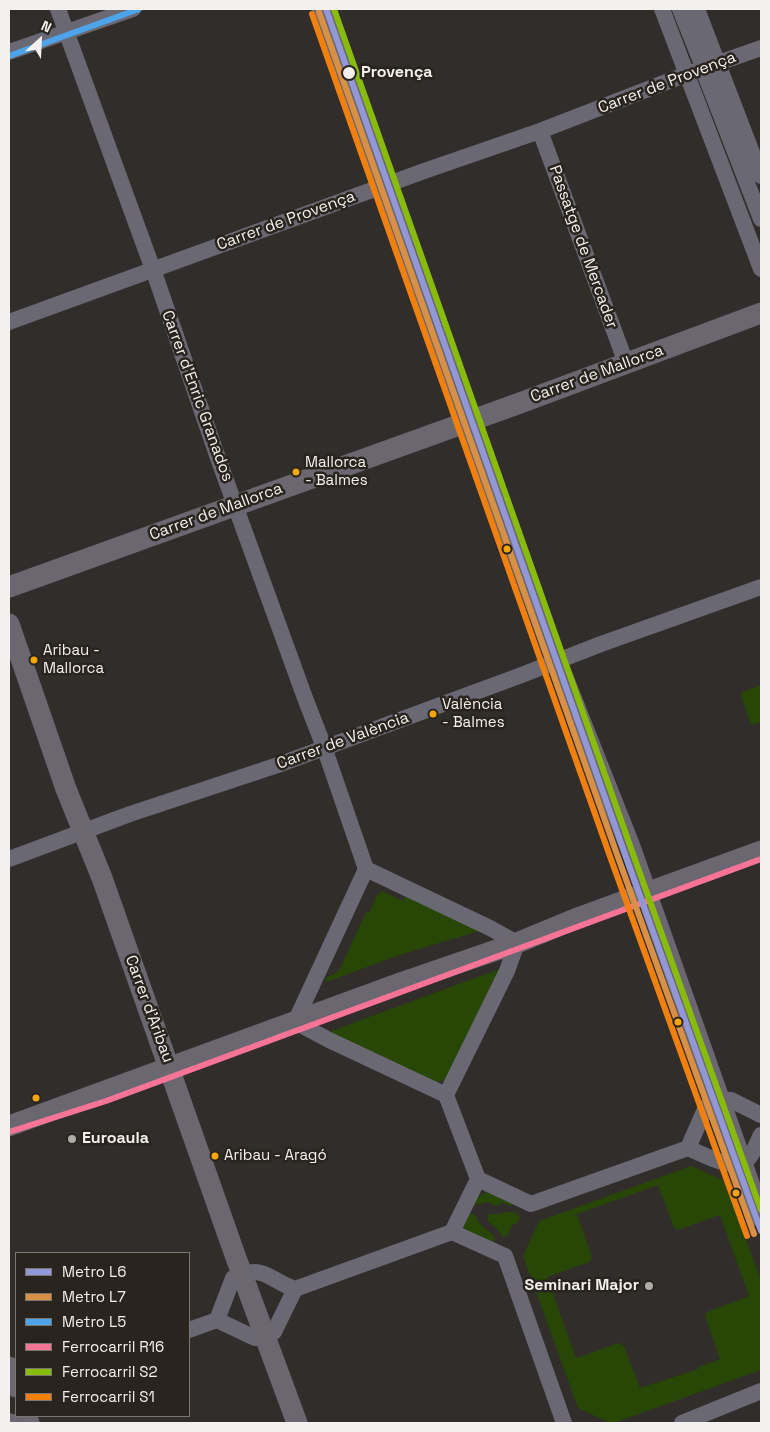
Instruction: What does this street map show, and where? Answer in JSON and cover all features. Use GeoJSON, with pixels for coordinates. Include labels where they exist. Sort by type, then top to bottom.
{"type":"FeatureCollection","features":[{"type":"Feature","properties":{"kind":"main road"},"geometry":{"type":"LineString","coordinates":[[322,9],[557,661],[629,844],[719,1100],[735,1164],[761,1217]]}},
{"type":"Feature","properties":{"kind":"main road","name":"Carrer de Mallorca"},"geometry":{"type":"LineString","coordinates":[[9,587],[469,421],[761,313]]}},
{"type":"Feature","properties":{"kind":"main road","name":"Carrer d'Aribau"},"geometry":{"type":"LineString","coordinates":[[9,624],[66,789],[84,832],[297,1423]]}},
{"type":"Feature","properties":{"kind":"main road"},"geometry":{"type":"LineString","coordinates":[[9,1126],[409,980],[517,943],[761,851]]}},
{"type":"Feature","properties":{"kind":"main road"},"geometry":{"type":"LineString","coordinates":[[9,1367],[15,1384]]}},
{"type":"Feature","properties":{"kind":"street","name":"Carrer d'Enric Granados"},"geometry":{"type":"LineString","coordinates":[[58,9],[324,747],[366,869]]}},
{"type":"Feature","properties":{"kind":"street"},"geometry":{"type":"LineString","coordinates":[[9,52],[133,9]]}},
{"type":"Feature","properties":{"kind":"street"},"geometry":{"type":"LineString","coordinates":[[662,9],[761,269]]}},
{"type":"Feature","properties":{"kind":"street"},"geometry":{"type":"LineString","coordinates":[[680,9],[700,59]]}},
{"type":"Feature","properties":{"kind":"street"},"geometry":{"type":"LineString","coordinates":[[697,9],[761,176]]}},
{"type":"Feature","properties":{"kind":"street","name":"Carrer de Provença"},"geometry":{"type":"LineString","coordinates":[[9,322],[384,185],[540,131],[687,74],[761,48]]}},
{"type":"Feature","properties":{"kind":"street"},"geometry":{"type":"LineString","coordinates":[[706,77],[761,220]]}},
{"type":"Feature","properties":{"kind":"street","name":"Passatge de Mercader"},"geometry":{"type":"LineString","coordinates":[[540,131],[626,363]]}},
{"type":"Feature","properties":{"kind":"street","name":"Carrer de València"},"geometry":{"type":"LineString","coordinates":[[9,859],[130,814],[278,765],[761,587]]}},
{"type":"Feature","properties":{"kind":"street"},"geometry":{"type":"LineString","coordinates":[[446,1095],[507,971],[517,943],[490,928],[366,869],[295,1022],[446,1095],[478,1179],[531,1204],[688,1148],[735,1164],[748,1159],[761,1135]]}},
{"type":"Feature","properties":{"kind":"street"},"geometry":{"type":"LineString","coordinates":[[688,1148],[706,1107],[719,1100],[732,1100],[759,1114]]}},
{"type":"Feature","properties":{"kind":"street"},"geometry":{"type":"LineString","coordinates":[[216,1320],[233,1278],[242,1274],[257,1271],[283,1285],[295,1289],[452,1232],[478,1179]]}},
{"type":"Feature","properties":{"kind":"street"},"geometry":{"type":"LineString","coordinates":[[452,1232],[505,1256],[564,1423]]}},
{"type":"Feature","properties":{"kind":"street"},"geometry":{"type":"LineString","coordinates":[[190,1330],[216,1320],[255,1338],[266,1336],[274,1332],[295,1289]]}},
{"type":"Feature","properties":{"kind":"street"},"geometry":{"type":"LineString","coordinates":[[682,1423],[761,1391]]}},
{"type":"Feature","properties":{"kind":"street"},"geometry":{"type":"LineString","coordinates":[[9,1420],[15,1423]]}},
{"type":"Feature","properties":{"kind":"green space"},"geometry":{"type":"Polygon","coordinates":[[[761,685],[761,722],[751,725],[740,693],[761,685]]]}},
{"type":"Feature","properties":{"kind":"green space"},"geometry":{"type":"Polygon","coordinates":[[[382,891],[403,901],[406,895],[479,931],[400,955],[326,982],[325,978],[340,969],[366,912],[369,913],[377,895],[382,891]]]}},
{"type":"Feature","properties":{"kind":"green space"},"geometry":{"type":"Polygon","coordinates":[[[502,968],[450,1078],[432,1084],[323,1034],[502,968]]]}},
{"type":"Feature","properties":{"kind":"green space"},"geometry":{"type":"Polygon","coordinates":[[[691,1166],[725,1181],[761,1281],[761,1370],[614,1423],[610,1423],[578,1408],[523,1256],[539,1221],[691,1166]],[[658,1185],[577,1214],[592,1257],[590,1262],[547,1277],[576,1358],[619,1343],[624,1346],[640,1388],[698,1369],[698,1367],[720,1359],[705,1316],[707,1312],[749,1296],[720,1215],[678,1230],[674,1228],[658,1185]]]}},
{"type":"Feature","properties":{"kind":"green space"},"geometry":{"type":"Polygon","coordinates":[[[488,1191],[514,1203],[510,1206],[502,1203],[496,1206],[488,1202],[475,1205],[476,1199],[488,1191]]]}},
{"type":"Feature","properties":{"kind":"green space"},"geometry":{"type":"Polygon","coordinates":[[[515,1212],[520,1218],[517,1223],[512,1225],[507,1236],[503,1237],[488,1221],[488,1215],[515,1212]]]}},
{"type":"Feature","properties":{"kind":"green space"},"geometry":{"type":"Polygon","coordinates":[[[469,1213],[475,1215],[495,1238],[493,1243],[465,1232],[464,1225],[469,1213]]]}},
{"type":"Feature","properties":{"kind":"metro line","name":"L5"},"geometry":{"type":"LineString","coordinates":[[9,56],[139,9]]}},
{"type":"Feature","properties":{"kind":"metro line","name":"L6"},"geometry":{"type":"LineString","coordinates":[[326,9],[626,857],[761,1231]]}},
{"type":"Feature","properties":{"kind":"metro line","name":"L7"},"geometry":{"type":"LineString","coordinates":[[319,12],[619,860],[754,1234]]}},
{"type":"Feature","properties":{"kind":"rail line","name":"S2"},"geometry":{"type":"LineString","coordinates":[[334,9],[761,1210]]}},
{"type":"Feature","properties":{"kind":"rail line","name":"S1"},"geometry":{"type":"LineString","coordinates":[[312,14],[612,862],[747,1236]]}},
{"type":"Feature","properties":{"kind":"rail line","name":"R16"},"geometry":{"type":"LineString","coordinates":[[9,1132],[106,1101],[761,859]]}},
{"type":"Feature","properties":{"kind":"place","name":"Provença"},"geometry":{"type":"Point","coordinates":[349,73]}},
{"type":"Feature","properties":{"kind":"place","name":"Mallorca - Balmes"},"geometry":{"type":"Point","coordinates":[296,472]}},
{"type":"Feature","properties":{"kind":"place","name":"Aribau - Mallorca"},"geometry":{"type":"Point","coordinates":[34,660]}},
{"type":"Feature","properties":{"kind":"place","name":"València - Balmes"},"geometry":{"type":"Point","coordinates":[433,714]}},
{"type":"Feature","properties":{"kind":"place","name":"Euroaula"},"geometry":{"type":"Point","coordinates":[72,1139]}},
{"type":"Feature","properties":{"kind":"place","name":"Aribau - Aragó"},"geometry":{"type":"Point","coordinates":[215,1156]}},
{"type":"Feature","properties":{"kind":"place","name":"Seminari Major"},"geometry":{"type":"Point","coordinates":[649,1286]}}]}
